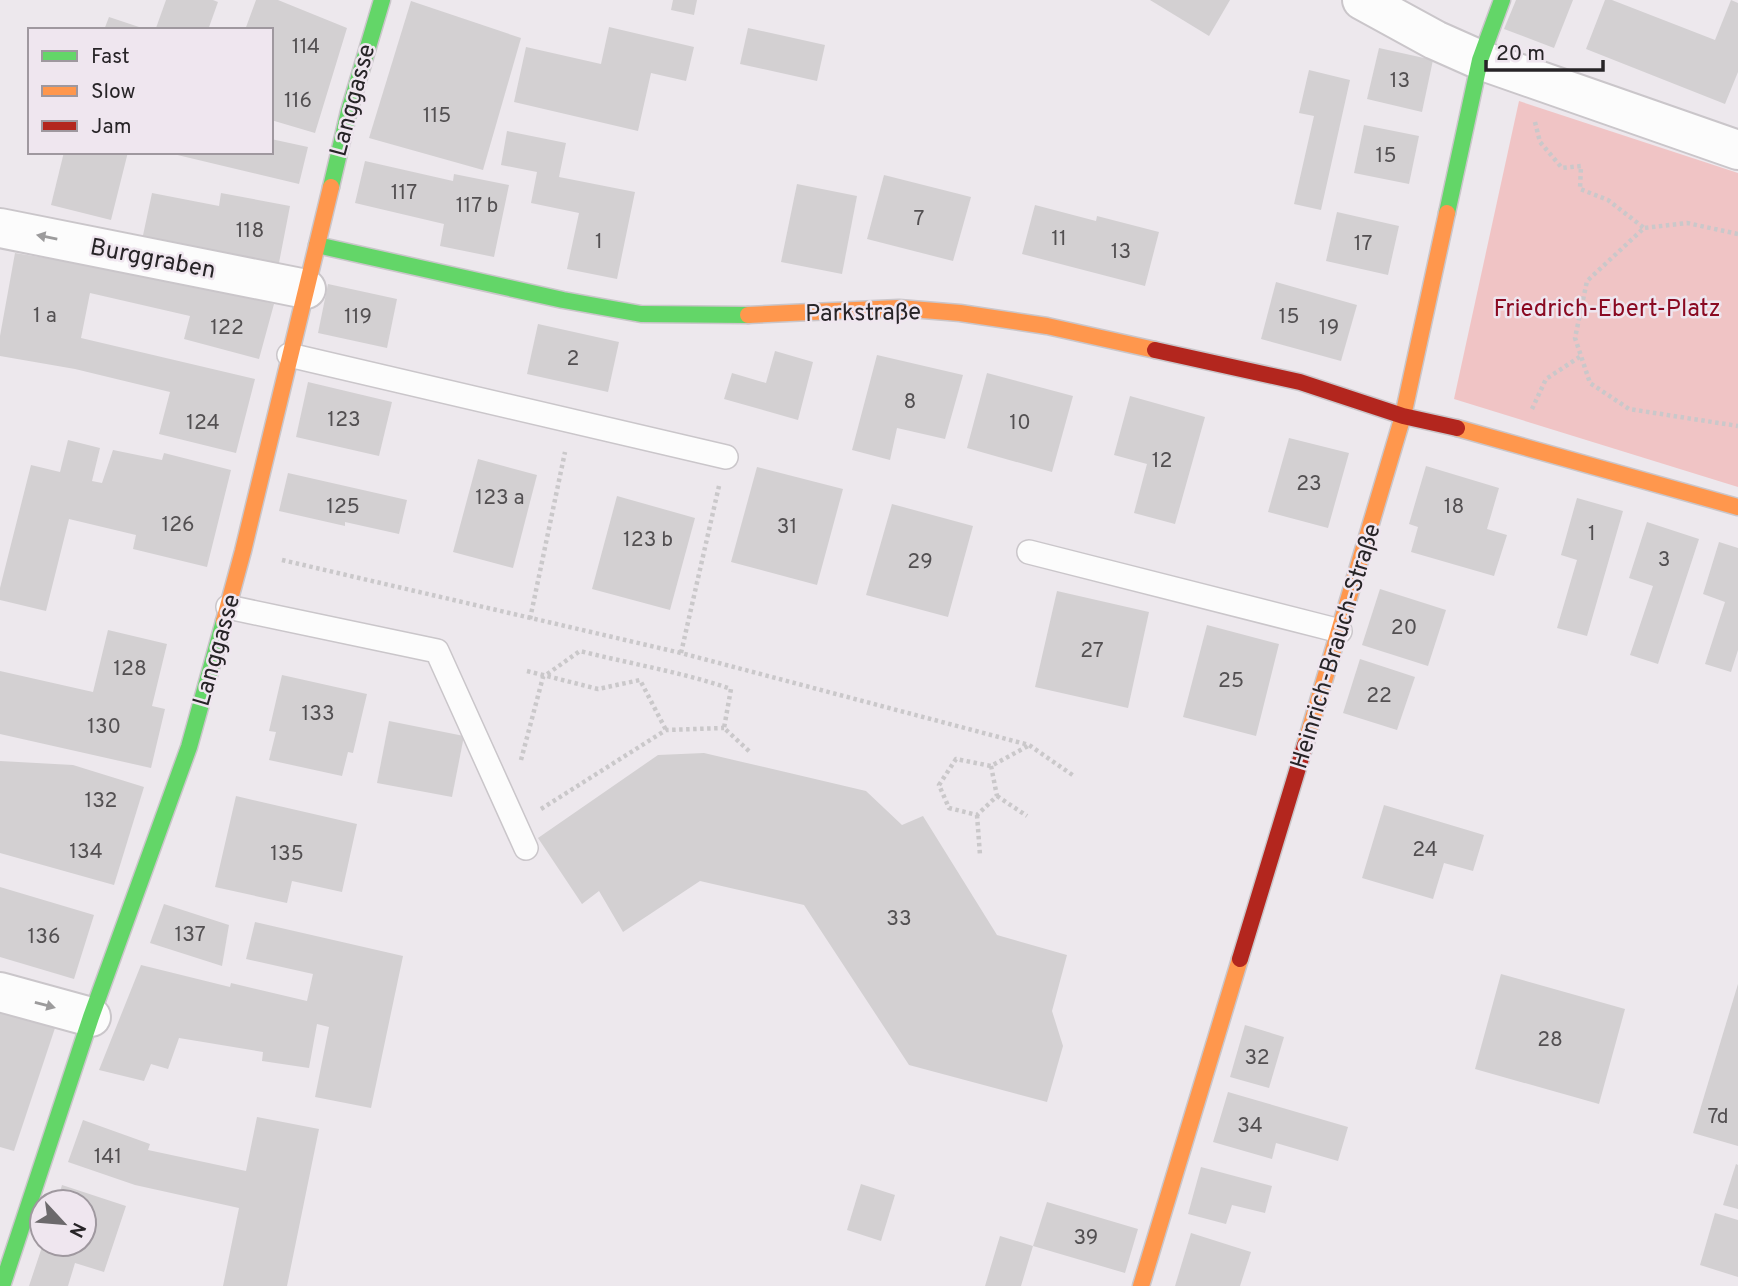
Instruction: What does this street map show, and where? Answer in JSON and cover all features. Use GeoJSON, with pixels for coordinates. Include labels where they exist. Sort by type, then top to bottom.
{"type":"FeatureCollection","features":[{"type":"Feature","properties":{"kind":"street","name":"Langgasse"},"geometry":{"type":"LineString","coordinates":[[2,1286],[91,1017],[189,747],[243,551],[324,206],[382,0]]}},
{"type":"Feature","properties":{"kind":"street"},"geometry":{"type":"LineString","coordinates":[[1363,0],[1435,40],[1480,60],[1738,150]]}},
{"type":"Feature","properties":{"kind":"street","name":"Heinrich-Brauch-Straße"},"geometry":{"type":"LineString","coordinates":[[1141,1286],[1403,416],[1480,60],[1502,0]]}},
{"type":"Feature","properties":{"kind":"street","name":"Burggraben"},"geometry":{"type":"LineString","coordinates":[[0,228],[306,289]]}},
{"type":"Feature","properties":{"kind":"street","name":"Parkstraße"},"geometry":{"type":"LineString","coordinates":[[317,245],[563,300],[641,314],[725,316],[899,308],[960,313],[1047,326],[1300,382],[1403,416]]}},
{"type":"Feature","properties":{"kind":"street"},"geometry":{"type":"LineString","coordinates":[[1403,416],[1455,427],[1738,507]]}},
{"type":"Feature","properties":{"kind":"street"},"geometry":{"type":"LineString","coordinates":[[0,992],[91,1017]]}},
{"type":"Feature","properties":{"kind":"lane"},"geometry":{"type":"LineString","coordinates":[[289,355],[726,457]]}},
{"type":"Feature","properties":{"kind":"lane"},"geometry":{"type":"LineString","coordinates":[[1029,552],[1340,631]]}},
{"type":"Feature","properties":{"kind":"lane"},"geometry":{"type":"LineString","coordinates":[[228,607],[437,651],[526,848]]}},
{"type":"Feature","properties":{"kind":"path"},"geometry":{"type":"LineString","coordinates":[[1532,111],[1540,142],[1562,169],[1581,166],[1580,189],[1608,200],[1644,228]]}},
{"type":"Feature","properties":{"kind":"path"},"geometry":{"type":"LineString","coordinates":[[1738,234],[1686,223],[1644,228],[1587,281],[1574,338],[1590,383],[1629,409],[1738,426]]}},
{"type":"Feature","properties":{"kind":"path"},"geometry":{"type":"LineString","coordinates":[[1529,416],[1546,380],[1581,356]]}},
{"type":"Feature","properties":{"kind":"path"},"geometry":{"type":"LineString","coordinates":[[530,619],[572,419]]}},
{"type":"Feature","properties":{"kind":"path"},"geometry":{"type":"LineString","coordinates":[[681,653],[726,457]]}},
{"type":"Feature","properties":{"kind":"path"},"geometry":{"type":"LineString","coordinates":[[243,551],[681,653],[1029,746],[1074,776]]}},
{"type":"Feature","properties":{"kind":"path"},"geometry":{"type":"LineString","coordinates":[[521,768],[543,677],[580,651],[693,676],[732,689],[724,728]]}},
{"type":"Feature","properties":{"kind":"path"},"geometry":{"type":"LineString","coordinates":[[527,671],[598,690],[640,680],[666,730]]}},
{"type":"Feature","properties":{"kind":"path"},"geometry":{"type":"LineString","coordinates":[[535,812],[666,730],[724,728],[750,752]]}},
{"type":"Feature","properties":{"kind":"path"},"geometry":{"type":"LineString","coordinates":[[977,815],[949,808],[939,785],[956,759],[991,766],[1029,746]]}},
{"type":"Feature","properties":{"kind":"path"},"geometry":{"type":"LineString","coordinates":[[991,766],[997,796],[1027,816]]}},
{"type":"Feature","properties":{"kind":"path"},"geometry":{"type":"LineString","coordinates":[[977,815],[997,796]]}},
{"type":"Feature","properties":{"kind":"path"},"geometry":{"type":"LineString","coordinates":[[977,815],[980,855]]}},
{"type":"Feature","properties":{"kind":"green space","name":"Friedrich-Ebert-Platz"},"geometry":{"type":"Polygon","coordinates":[[[1519,101],[1738,173],[1738,487],[1454,399],[1519,101]]]}},
{"type":"Feature","properties":{"kind":"building"},"geometry":{"type":"Polygon","coordinates":[[[166,0],[218,2],[209,28],[156,28],[166,0]]]}},
{"type":"Feature","properties":{"kind":"building"},"geometry":{"type":"Polygon","coordinates":[[[256,0],[278,0],[347,28],[315,133],[273,121],[273,28],[246,28],[256,0]]]}},
{"type":"Feature","properties":{"kind":"building"},"geometry":{"type":"Polygon","coordinates":[[[673,0],[697,0],[694,15],[671,10],[673,0]]]}},
{"type":"Feature","properties":{"kind":"building"},"geometry":{"type":"Polygon","coordinates":[[[1150,0],[1230,0],[1209,36],[1150,0]]]}},
{"type":"Feature","properties":{"kind":"building"},"geometry":{"type":"Polygon","coordinates":[[[1516,0],[1573,0],[1554,48],[1504,29],[1516,0]]]}},
{"type":"Feature","properties":{"kind":"building"},"geometry":{"type":"Polygon","coordinates":[[[1605,0],[1612,0],[1715,40],[1731,0],[1738,3],[1738,72],[1725,104],[1586,49],[1605,0]]]}},
{"type":"Feature","properties":{"kind":"building"},"geometry":{"type":"Polygon","coordinates":[[[411,1],[521,38],[483,170],[369,138],[411,1]]]}},
{"type":"Feature","properties":{"kind":"building"},"geometry":{"type":"Polygon","coordinates":[[[109,17],[142,28],[105,28],[109,17]]]}},
{"type":"Feature","properties":{"kind":"building"},"geometry":{"type":"Polygon","coordinates":[[[609,27],[694,47],[686,81],[651,73],[638,131],[514,102],[526,47],[601,64],[609,27]]]}},
{"type":"Feature","properties":{"kind":"building"},"geometry":{"type":"Polygon","coordinates":[[[748,28],[825,45],[817,81],[740,64],[748,28]]]}},
{"type":"Feature","properties":{"kind":"building"},"geometry":{"type":"Polygon","coordinates":[[[1379,48],[1433,60],[1422,112],[1367,99],[1379,48]]]}},
{"type":"Feature","properties":{"kind":"building"},"geometry":{"type":"Polygon","coordinates":[[[1309,70],[1350,80],[1321,210],[1294,204],[1314,116],[1299,113],[1309,70]]]}},
{"type":"Feature","properties":{"kind":"building"},"geometry":{"type":"Polygon","coordinates":[[[1364,125],[1419,136],[1409,184],[1354,173],[1364,125]]]}},
{"type":"Feature","properties":{"kind":"building"},"geometry":{"type":"Polygon","coordinates":[[[507,131],[566,143],[559,177],[635,192],[617,279],[567,269],[579,213],[531,203],[537,172],[501,165],[507,131]]]}},
{"type":"Feature","properties":{"kind":"building"},"geometry":{"type":"Polygon","coordinates":[[[273,139],[308,147],[299,184],[173,154],[273,154],[273,139]]]}},
{"type":"Feature","properties":{"kind":"building"},"geometry":{"type":"Polygon","coordinates":[[[64,154],[128,154],[111,220],[51,205],[64,154]]]}},
{"type":"Feature","properties":{"kind":"building"},"geometry":{"type":"Polygon","coordinates":[[[365,161],[453,181],[454,174],[509,185],[494,257],[440,246],[444,224],[355,203],[365,161]]]}},
{"type":"Feature","properties":{"kind":"building"},"geometry":{"type":"Polygon","coordinates":[[[884,175],[971,197],[953,261],[867,239],[884,175]]]}},
{"type":"Feature","properties":{"kind":"building"},"geometry":{"type":"Polygon","coordinates":[[[797,184],[857,196],[842,274],[781,262],[797,184]]]}},
{"type":"Feature","properties":{"kind":"building"},"geometry":{"type":"Polygon","coordinates":[[[152,193],[219,206],[221,193],[290,206],[278,268],[142,240],[152,193]]]}},
{"type":"Feature","properties":{"kind":"building"},"geometry":{"type":"Polygon","coordinates":[[[1035,205],[1096,221],[1097,216],[1159,232],[1145,286],[1022,254],[1035,205]]]}},
{"type":"Feature","properties":{"kind":"building"},"geometry":{"type":"Polygon","coordinates":[[[1337,212],[1399,226],[1388,275],[1326,261],[1337,212]]]}},
{"type":"Feature","properties":{"kind":"building"},"geometry":{"type":"Polygon","coordinates":[[[15,253],[199,283],[274,304],[259,359],[184,339],[190,316],[90,293],[81,338],[255,379],[236,453],[159,434],[170,392],[75,369],[0,356],[0,336],[15,253]]]}},
{"type":"Feature","properties":{"kind":"building"},"geometry":{"type":"Polygon","coordinates":[[[1276,282],[1357,305],[1341,361],[1261,339],[1276,282]]]}},
{"type":"Feature","properties":{"kind":"building"},"geometry":{"type":"Polygon","coordinates":[[[328,284],[397,299],[387,348],[318,333],[328,284]]]}},
{"type":"Feature","properties":{"kind":"building"},"geometry":{"type":"Polygon","coordinates":[[[538,324],[619,342],[608,392],[527,374],[538,324]]]}},
{"type":"Feature","properties":{"kind":"building"},"geometry":{"type":"Polygon","coordinates":[[[775,351],[813,362],[798,420],[724,399],[732,373],[766,383],[775,351]]]}},
{"type":"Feature","properties":{"kind":"building"},"geometry":{"type":"Polygon","coordinates":[[[877,355],[963,375],[945,439],[897,428],[890,460],[852,450],[877,355]]]}},
{"type":"Feature","properties":{"kind":"building"},"geometry":{"type":"Polygon","coordinates":[[[987,373],[1073,396],[1052,472],[967,448],[987,373]]]}},
{"type":"Feature","properties":{"kind":"building"},"geometry":{"type":"Polygon","coordinates":[[[308,382],[392,402],[379,456],[296,437],[308,382]]]}},
{"type":"Feature","properties":{"kind":"building"},"geometry":{"type":"Polygon","coordinates":[[[1130,396],[1205,417],[1175,524],[1134,513],[1147,464],[1114,455],[1130,396]]]}},
{"type":"Feature","properties":{"kind":"building"},"geometry":{"type":"Polygon","coordinates":[[[1289,438],[1349,453],[1328,528],[1268,512],[1289,438]]]}},
{"type":"Feature","properties":{"kind":"building"},"geometry":{"type":"Polygon","coordinates":[[[68,440],[100,448],[92,481],[102,483],[113,450],[162,460],[164,453],[231,470],[207,567],[133,549],[136,535],[69,519],[46,611],[0,600],[0,588],[31,465],[60,472],[68,440]]]}},
{"type":"Feature","properties":{"kind":"building"},"geometry":{"type":"Polygon","coordinates":[[[478,459],[537,475],[513,568],[453,552],[478,459]]]}},
{"type":"Feature","properties":{"kind":"building"},"geometry":{"type":"Polygon","coordinates":[[[1426,466],[1499,488],[1487,529],[1507,535],[1494,576],[1411,552],[1418,527],[1409,524],[1426,466]]]}},
{"type":"Feature","properties":{"kind":"building"},"geometry":{"type":"Polygon","coordinates":[[[757,467],[843,489],[817,585],[731,562],[757,467]]]}},
{"type":"Feature","properties":{"kind":"building"},"geometry":{"type":"Polygon","coordinates":[[[288,473],[407,500],[399,534],[345,522],[345,526],[279,511],[288,473]]]}},
{"type":"Feature","properties":{"kind":"building"},"geometry":{"type":"Polygon","coordinates":[[[617,496],[695,518],[670,610],[592,589],[617,496]]]}},
{"type":"Feature","properties":{"kind":"building"},"geometry":{"type":"Polygon","coordinates":[[[1577,498],[1623,511],[1587,636],[1557,628],[1577,560],[1561,555],[1577,498]]]}},
{"type":"Feature","properties":{"kind":"building"},"geometry":{"type":"Polygon","coordinates":[[[892,504],[973,526],[948,617],[866,595],[892,504]]]}},
{"type":"Feature","properties":{"kind":"building"},"geometry":{"type":"Polygon","coordinates":[[[1647,522],[1699,539],[1658,664],[1630,655],[1653,586],[1629,578],[1647,522]]]}},
{"type":"Feature","properties":{"kind":"building"},"geometry":{"type":"Polygon","coordinates":[[[1719,542],[1738,548],[1738,650],[1731,672],[1705,664],[1725,602],[1703,594],[1719,542]]]}},
{"type":"Feature","properties":{"kind":"building"},"geometry":{"type":"Polygon","coordinates":[[[1380,589],[1446,610],[1428,666],[1362,645],[1380,589]]]}},
{"type":"Feature","properties":{"kind":"building"},"geometry":{"type":"Polygon","coordinates":[[[1057,591],[1149,612],[1128,708],[1035,687],[1057,591]]]}},
{"type":"Feature","properties":{"kind":"building"},"geometry":{"type":"Polygon","coordinates":[[[1207,625],[1279,644],[1256,736],[1183,717],[1207,625]]]}},
{"type":"Feature","properties":{"kind":"building"},"geometry":{"type":"Polygon","coordinates":[[[108,630],[167,644],[152,706],[165,709],[151,768],[0,734],[0,671],[93,692],[108,630]]]}},
{"type":"Feature","properties":{"kind":"building"},"geometry":{"type":"Polygon","coordinates":[[[1360,659],[1415,677],[1397,730],[1343,713],[1360,659]]]}},
{"type":"Feature","properties":{"kind":"building"},"geometry":{"type":"Polygon","coordinates":[[[282,675],[367,694],[353,753],[348,752],[342,776],[269,760],[276,732],[269,731],[282,675]]]}},
{"type":"Feature","properties":{"kind":"building"},"geometry":{"type":"Polygon","coordinates":[[[389,721],[464,736],[452,797],[377,783],[389,721]]]}},
{"type":"Feature","properties":{"kind":"building"},"geometry":{"type":"Polygon","coordinates":[[[704,753],[866,791],[902,825],[923,816],[997,935],[1067,955],[1052,1011],[1063,1046],[1047,1102],[909,1065],[804,905],[700,881],[623,932],[599,891],[582,904],[538,838],[658,755],[704,753]]]}},
{"type":"Feature","properties":{"kind":"building"},"geometry":{"type":"Polygon","coordinates":[[[0,761],[73,765],[144,787],[114,885],[0,853],[0,761]]]}},
{"type":"Feature","properties":{"kind":"building"},"geometry":{"type":"Polygon","coordinates":[[[236,796],[357,824],[342,892],[292,881],[287,903],[215,887],[236,796]]]}},
{"type":"Feature","properties":{"kind":"building"},"geometry":{"type":"Polygon","coordinates":[[[1384,805],[1484,835],[1473,871],[1444,863],[1433,899],[1362,878],[1384,805]]]}},
{"type":"Feature","properties":{"kind":"building"},"geometry":{"type":"Polygon","coordinates":[[[0,887],[94,915],[74,979],[0,957],[0,887]]]}},
{"type":"Feature","properties":{"kind":"building"},"geometry":{"type":"Polygon","coordinates":[[[164,904],[229,925],[222,966],[150,943],[164,904]]]}},
{"type":"Feature","properties":{"kind":"building"},"geometry":{"type":"Polygon","coordinates":[[[255,922],[403,956],[371,1108],[315,1097],[329,1027],[317,1024],[309,1068],[262,1061],[263,1052],[179,1038],[168,1069],[151,1064],[144,1081],[99,1070],[141,965],[230,987],[231,983],[307,1001],[313,974],[246,959],[255,922]]]}},
{"type":"Feature","properties":{"kind":"building"},"geometry":{"type":"Polygon","coordinates":[[[1501,974],[1625,1009],[1599,1104],[1475,1069],[1501,974]]]}},
{"type":"Feature","properties":{"kind":"building"},"geometry":{"type":"Polygon","coordinates":[[[1738,984],[1738,1146],[1693,1133],[1738,984]]]}},
{"type":"Feature","properties":{"kind":"building"},"geometry":{"type":"Polygon","coordinates":[[[0,1007],[56,1025],[14,1151],[0,1147],[0,1007]]]}},
{"type":"Feature","properties":{"kind":"building"},"geometry":{"type":"Polygon","coordinates":[[[1245,1025],[1284,1037],[1269,1088],[1230,1077],[1245,1025]]]}},
{"type":"Feature","properties":{"kind":"building"},"geometry":{"type":"Polygon","coordinates":[[[1228,1092],[1348,1127],[1338,1161],[1276,1143],[1272,1159],[1213,1142],[1228,1092]]]}},
{"type":"Feature","properties":{"kind":"building"},"geometry":{"type":"Polygon","coordinates":[[[257,1117],[319,1129],[287,1286],[223,1286],[239,1208],[135,1185],[68,1162],[83,1120],[150,1144],[148,1150],[246,1171],[257,1117]]]}},
{"type":"Feature","properties":{"kind":"building"},"geometry":{"type":"Polygon","coordinates":[[[1736,1164],[1738,1165],[1738,1209],[1723,1205],[1736,1164]]]}},
{"type":"Feature","properties":{"kind":"building"},"geometry":{"type":"Polygon","coordinates":[[[1201,1167],[1272,1186],[1265,1213],[1232,1205],[1226,1224],[1188,1214],[1201,1167]]]}},
{"type":"Feature","properties":{"kind":"building"},"geometry":{"type":"Polygon","coordinates":[[[861,1184],[895,1195],[881,1241],[847,1230],[861,1184]]]}},
{"type":"Feature","properties":{"kind":"building"},"geometry":{"type":"Polygon","coordinates":[[[98,1197],[126,1206],[104,1272],[75,1263],[68,1286],[29,1286],[38,1258],[98,1258],[98,1197]]]}},
{"type":"Feature","properties":{"kind":"building"},"geometry":{"type":"Polygon","coordinates":[[[1047,1202],[1138,1229],[1125,1273],[1033,1246],[1047,1202]]]}},
{"type":"Feature","properties":{"kind":"building"},"geometry":{"type":"Polygon","coordinates":[[[1715,1213],[1738,1220],[1738,1277],[1700,1265],[1715,1213]]]}},
{"type":"Feature","properties":{"kind":"building"},"geometry":{"type":"Polygon","coordinates":[[[1191,1233],[1251,1252],[1240,1286],[1175,1286],[1191,1233]]]}},
{"type":"Feature","properties":{"kind":"building"},"geometry":{"type":"Polygon","coordinates":[[[1000,1236],[1033,1246],[1021,1286],[985,1286],[1000,1236]]]}},
{"type":"Feature","properties":{"kind":"traffic: fast"},"geometry":{"type":"LineString","coordinates":[[331,187],[349,111],[382,0]]}},
{"type":"Feature","properties":{"kind":"traffic: fast"},"geometry":{"type":"LineString","coordinates":[[1447,213],[1480,60],[1502,0]]}},
{"type":"Feature","properties":{"kind":"traffic: fast"},"geometry":{"type":"LineString","coordinates":[[317,245],[563,300],[641,314],[748,315]]}},
{"type":"Feature","properties":{"kind":"traffic: fast"},"geometry":{"type":"LineString","coordinates":[[2,1286],[91,1017],[189,747],[224,621]]}},
{"type":"Feature","properties":{"kind":"traffic: slow"},"geometry":{"type":"LineString","coordinates":[[224,621],[331,187]]}},
{"type":"Feature","properties":{"kind":"traffic: slow"},"geometry":{"type":"LineString","coordinates":[[1305,745],[1403,416],[1447,213]]}},
{"type":"Feature","properties":{"kind":"traffic: slow"},"geometry":{"type":"LineString","coordinates":[[748,315],[899,308],[960,313],[1047,326],[1155,350]]}},
{"type":"Feature","properties":{"kind":"traffic: slow"},"geometry":{"type":"LineString","coordinates":[[1457,428],[1738,507]]}},
{"type":"Feature","properties":{"kind":"traffic: slow"},"geometry":{"type":"LineString","coordinates":[[1141,1286],[1240,959]]}},
{"type":"Feature","properties":{"kind":"traffic: jam"},"geometry":{"type":"LineString","coordinates":[[1155,350],[1300,382],[1403,416],[1457,428]]}},
{"type":"Feature","properties":{"kind":"traffic: jam"},"geometry":{"type":"LineString","coordinates":[[1240,959],[1305,745]]}}]}
